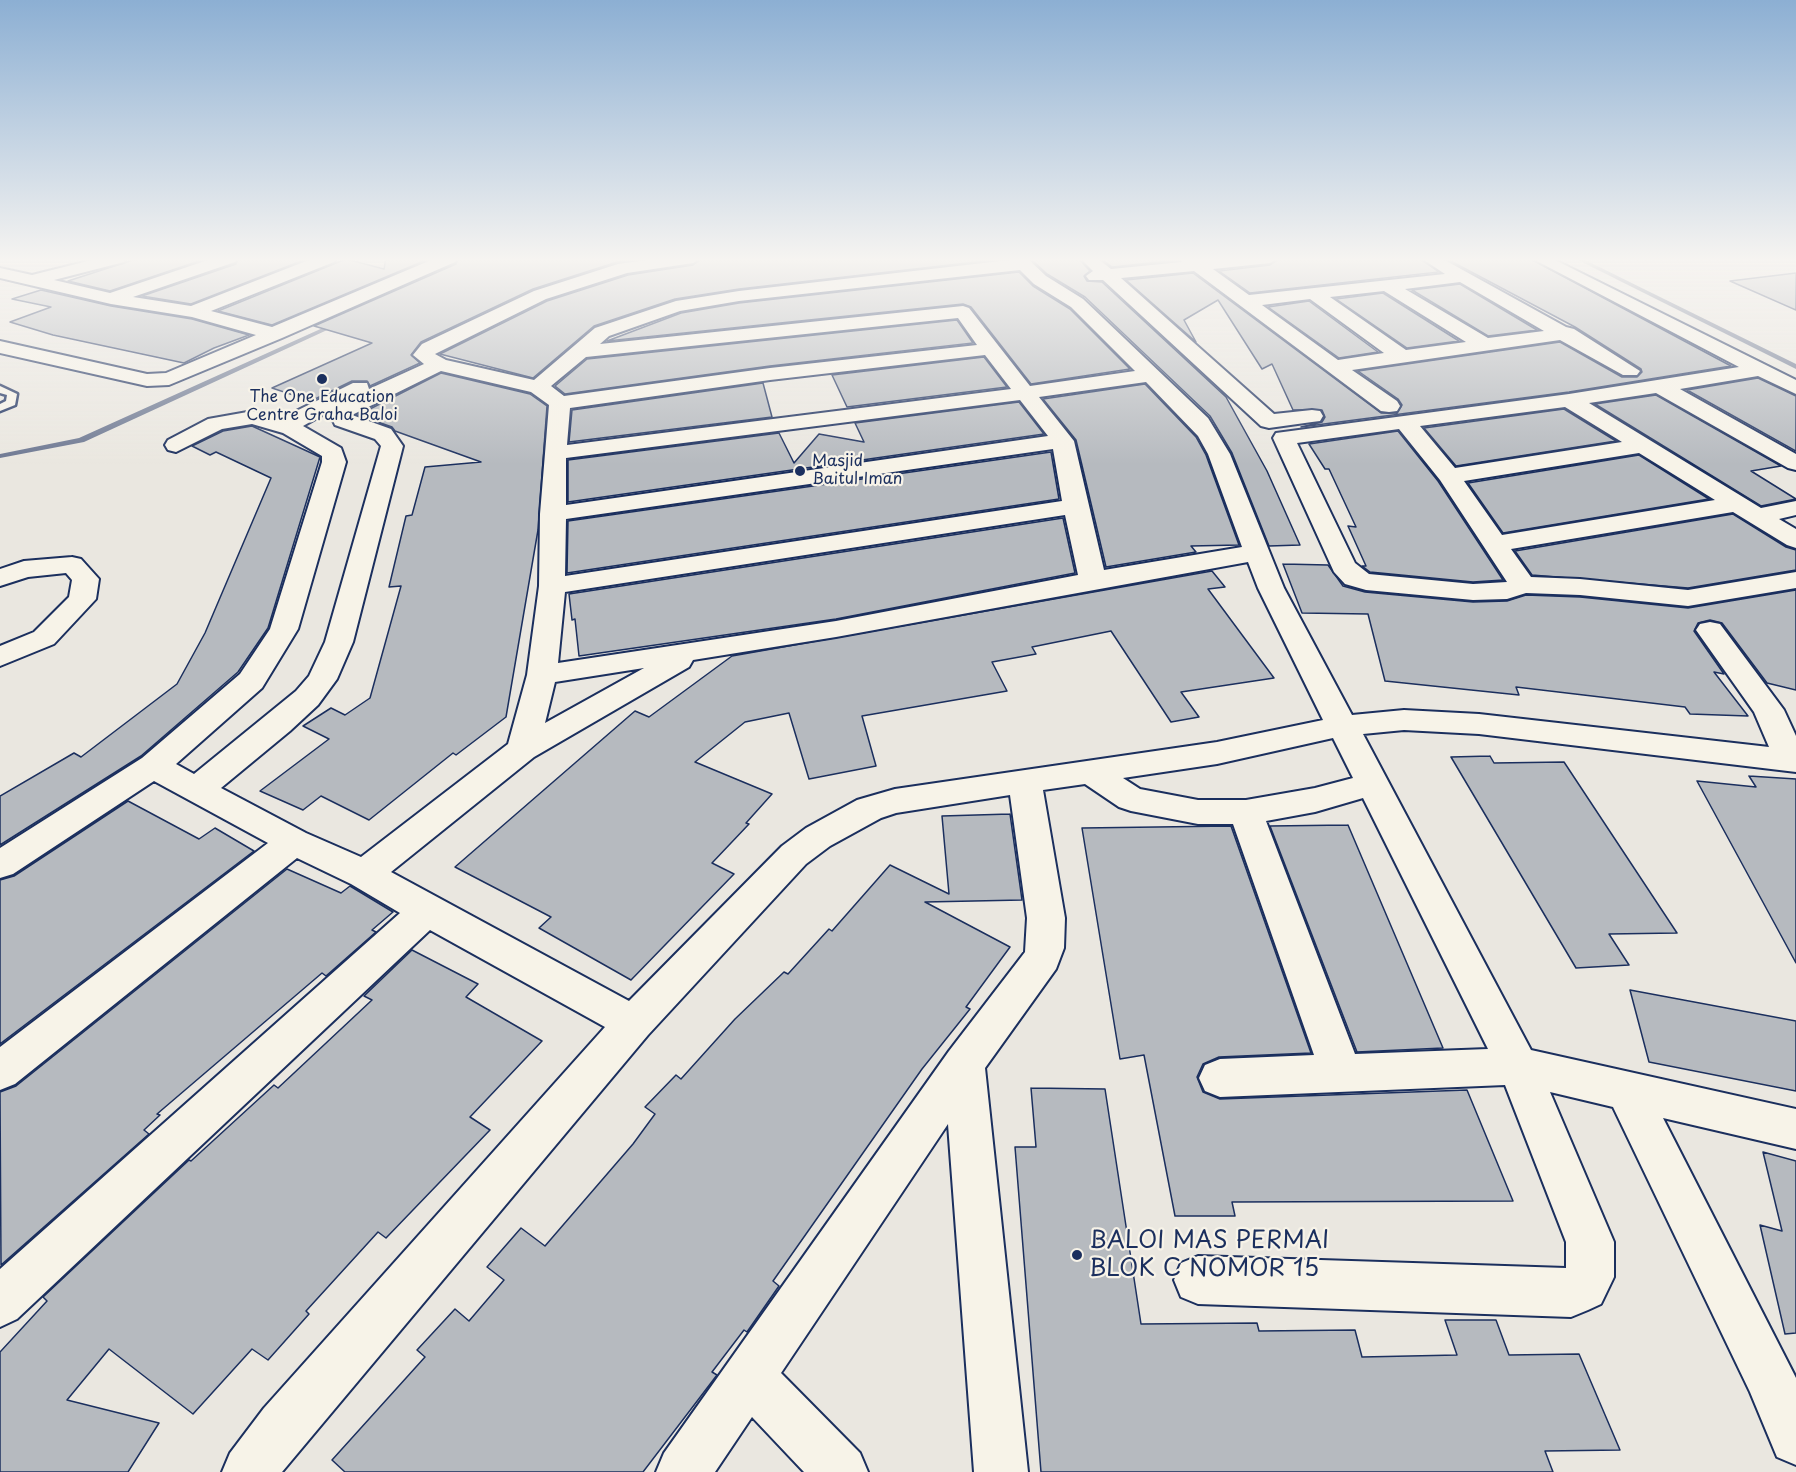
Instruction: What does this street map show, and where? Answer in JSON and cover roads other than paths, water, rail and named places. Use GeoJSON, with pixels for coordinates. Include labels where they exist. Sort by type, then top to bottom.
{"type":"FeatureCollection","features":[{"type":"Feature","properties":{"kind":"street"},"geometry":{"type":"LineString","coordinates":[[248,327],[275,334]]}},
{"type":"Feature","properties":{"kind":"street"},"geometry":{"type":"LineString","coordinates":[[0,347],[155,380],[177,376],[292,327]]}},
{"type":"Feature","properties":{"kind":"street"},"geometry":{"type":"LineString","coordinates":[[474,327],[429,348],[423,355],[433,360],[538,387],[560,403],[798,396],[1025,393],[1150,375]]}},
{"type":"Feature","properties":{"kind":"street"},"geometry":{"type":"LineString","coordinates":[[538,387],[602,332],[617,327]]}},
{"type":"Feature","properties":{"kind":"street"},"geometry":{"type":"LineString","coordinates":[[581,352],[823,327]]}},
{"type":"Feature","properties":{"kind":"street"},"geometry":{"type":"LineString","coordinates":[[974,327],[1063,441],[1075,506],[1094,580]]}},
{"type":"Feature","properties":{"kind":"street"},"geometry":{"type":"LineString","coordinates":[[1101,327],[1200,423],[1219,454],[1271,588],[1518,1066],[1590,1242],[1590,1277],[1584,1287],[1571,1293],[1198,1280]]}},
{"type":"Feature","properties":{"kind":"street"},"geometry":{"type":"LineString","coordinates":[[1166,327],[1269,421],[1397,415],[1569,400],[1760,370]]}},
{"type":"Feature","properties":{"kind":"street"},"geometry":{"type":"LineString","coordinates":[[1282,327],[1397,415],[1449,476],[1523,585]]}},
{"type":"Feature","properties":{"kind":"street"},"geometry":{"type":"LineString","coordinates":[[1360,327],[1400,355]]}},
{"type":"Feature","properties":{"kind":"street"},"geometry":{"type":"LineString","coordinates":[[1455,327],[1484,344]]}},
{"type":"Feature","properties":{"kind":"street"},"geometry":{"type":"LineString","coordinates":[[1555,327],[1630,371]]}},
{"type":"Feature","properties":{"kind":"street"},"geometry":{"type":"LineString","coordinates":[[1674,327],[1796,388]]}},
{"type":"Feature","properties":{"kind":"street"},"geometry":{"type":"LineString","coordinates":[[1335,366],[1567,333]]}},
{"type":"Feature","properties":{"kind":"street"},"geometry":{"type":"LineString","coordinates":[[555,453],[990,349]]}},
{"type":"Feature","properties":{"kind":"street"},"geometry":{"type":"LineString","coordinates":[[1733,357],[1630,371],[1284,438],[1347,573],[1366,582],[1473,592],[1507,591],[1523,585],[1580,586],[1688,598],[1796,580]]}},
{"type":"Feature","properties":{"kind":"street"},"geometry":{"type":"LineString","coordinates":[[291,428],[296,420],[320,405],[433,360]]}},
{"type":"Feature","properties":{"kind":"street"},"geometry":{"type":"LineString","coordinates":[[197,789],[279,724],[307,698],[322,679],[339,642],[392,446],[383,434],[343,420],[340,414],[347,407],[433,360]]}},
{"type":"Feature","properties":{"kind":"street"},"geometry":{"type":"LineString","coordinates":[[1658,386],[1796,463]]}},
{"type":"Feature","properties":{"kind":"street"},"geometry":{"type":"LineString","coordinates":[[1569,400],[1796,540]]}},
{"type":"Feature","properties":{"kind":"street"},"geometry":{"type":"LineString","coordinates":[[523,749],[542,675],[552,586],[552,514],[560,403]]}},
{"type":"Feature","properties":{"kind":"street"},"geometry":{"type":"LineString","coordinates":[[0,865],[153,766],[251,681],[266,662],[284,629],[334,456],[329,450],[291,428],[253,417],[216,424],[176,445]]}},
{"type":"Feature","properties":{"kind":"street"},"geometry":{"type":"LineString","coordinates":[[552,514],[1063,441]]}},
{"type":"Feature","properties":{"kind":"street"},"geometry":{"type":"LineString","coordinates":[[1449,476],[1642,446]]}},
{"type":"Feature","properties":{"kind":"street"},"geometry":{"type":"LineString","coordinates":[[552,586],[1075,506]]}},
{"type":"Feature","properties":{"kind":"street"},"geometry":{"type":"LineString","coordinates":[[1495,544],[1746,510],[1796,508]]}},
{"type":"Feature","properties":{"kind":"street"},"geometry":{"type":"LineString","coordinates":[[542,675],[696,652],[957,608],[1094,580],[1258,552]]}},
{"type":"Feature","properties":{"kind":"street"},"geometry":{"type":"LineString","coordinates":[[0,578],[24,569],[72,565],[86,579],[82,599],[44,638],[0,657]]}},
{"type":"Feature","properties":{"kind":"street"},"geometry":{"type":"LineString","coordinates":[[249,1472],[283,1427],[634,1023],[794,855],[818,837],[869,809],[895,801],[1217,753],[1342,726],[1404,720],[1447,721],[1794,760],[1782,712],[1710,630]]}},
{"type":"Feature","properties":{"kind":"street"},"geometry":{"type":"LineString","coordinates":[[364,874],[523,749],[696,652]]}},
{"type":"Feature","properties":{"kind":"street"},"geometry":{"type":"LineString","coordinates":[[153,766],[294,842],[364,874],[426,912],[634,1023]]}},
{"type":"Feature","properties":{"kind":"street"},"geometry":{"type":"LineString","coordinates":[[1090,772],[1131,799],[1198,812],[1246,812],[1315,800],[1372,784]]}},
{"type":"Feature","properties":{"kind":"street"},"geometry":{"type":"LineString","coordinates":[[683,1472],[750,1378],[964,1064],[1042,958],[1045,948],[1046,918],[1025,783]]}},
{"type":"Feature","properties":{"kind":"street"},"geometry":{"type":"LineString","coordinates":[[1246,812],[1341,1072]]}},
{"type":"Feature","properties":{"kind":"street"},"geometry":{"type":"LineString","coordinates":[[0,1071],[294,842]]}},
{"type":"Feature","properties":{"kind":"street"},"geometry":{"type":"LineString","coordinates":[[0,1302],[426,912]]}},
{"type":"Feature","properties":{"kind":"street"},"geometry":{"type":"LineString","coordinates":[[964,1064],[1001,1472]]}},
{"type":"Feature","properties":{"kind":"street"},"geometry":{"type":"LineString","coordinates":[[1220,1078],[1518,1066],[1571,1076],[1628,1093],[1796,1130]]}},
{"type":"Feature","properties":{"kind":"street"},"geometry":{"type":"LineString","coordinates":[[1628,1093],[1782,1378],[1796,1438]]}},
{"type":"Feature","properties":{"kind":"street"},"geometry":{"type":"LineString","coordinates":[[750,1378],[841,1472]]}},
{"type":"Feature","properties":{"kind":"lane"},"geometry":{"type":"LineString","coordinates":[[0,389],[12,394],[11,403],[0,408]]}},
{"type":"Feature","properties":{"kind":"waterway"},"geometry":{"type":"LineString","coordinates":[[0,456],[81,440],[330,327]]}},
{"type":"Feature","properties":{"kind":"waterway"},"geometry":{"type":"LineString","coordinates":[[1715,327],[1796,367]]}},
{"type":"Feature","properties":{"kind":"place","name":"The One Education Centre Graha Baloi"},"geometry":{"type":"Point","coordinates":[322,379]}},
{"type":"Feature","properties":{"kind":"place","name":"Masjid Baitul Iman"},"geometry":{"type":"Point","coordinates":[800,471]}},
{"type":"Feature","properties":{"kind":"place","name":"BALOI MAS PERMAI BLOK C NOMOR 15"},"geometry":{"type":"Point","coordinates":[1077,1255]}}]}
